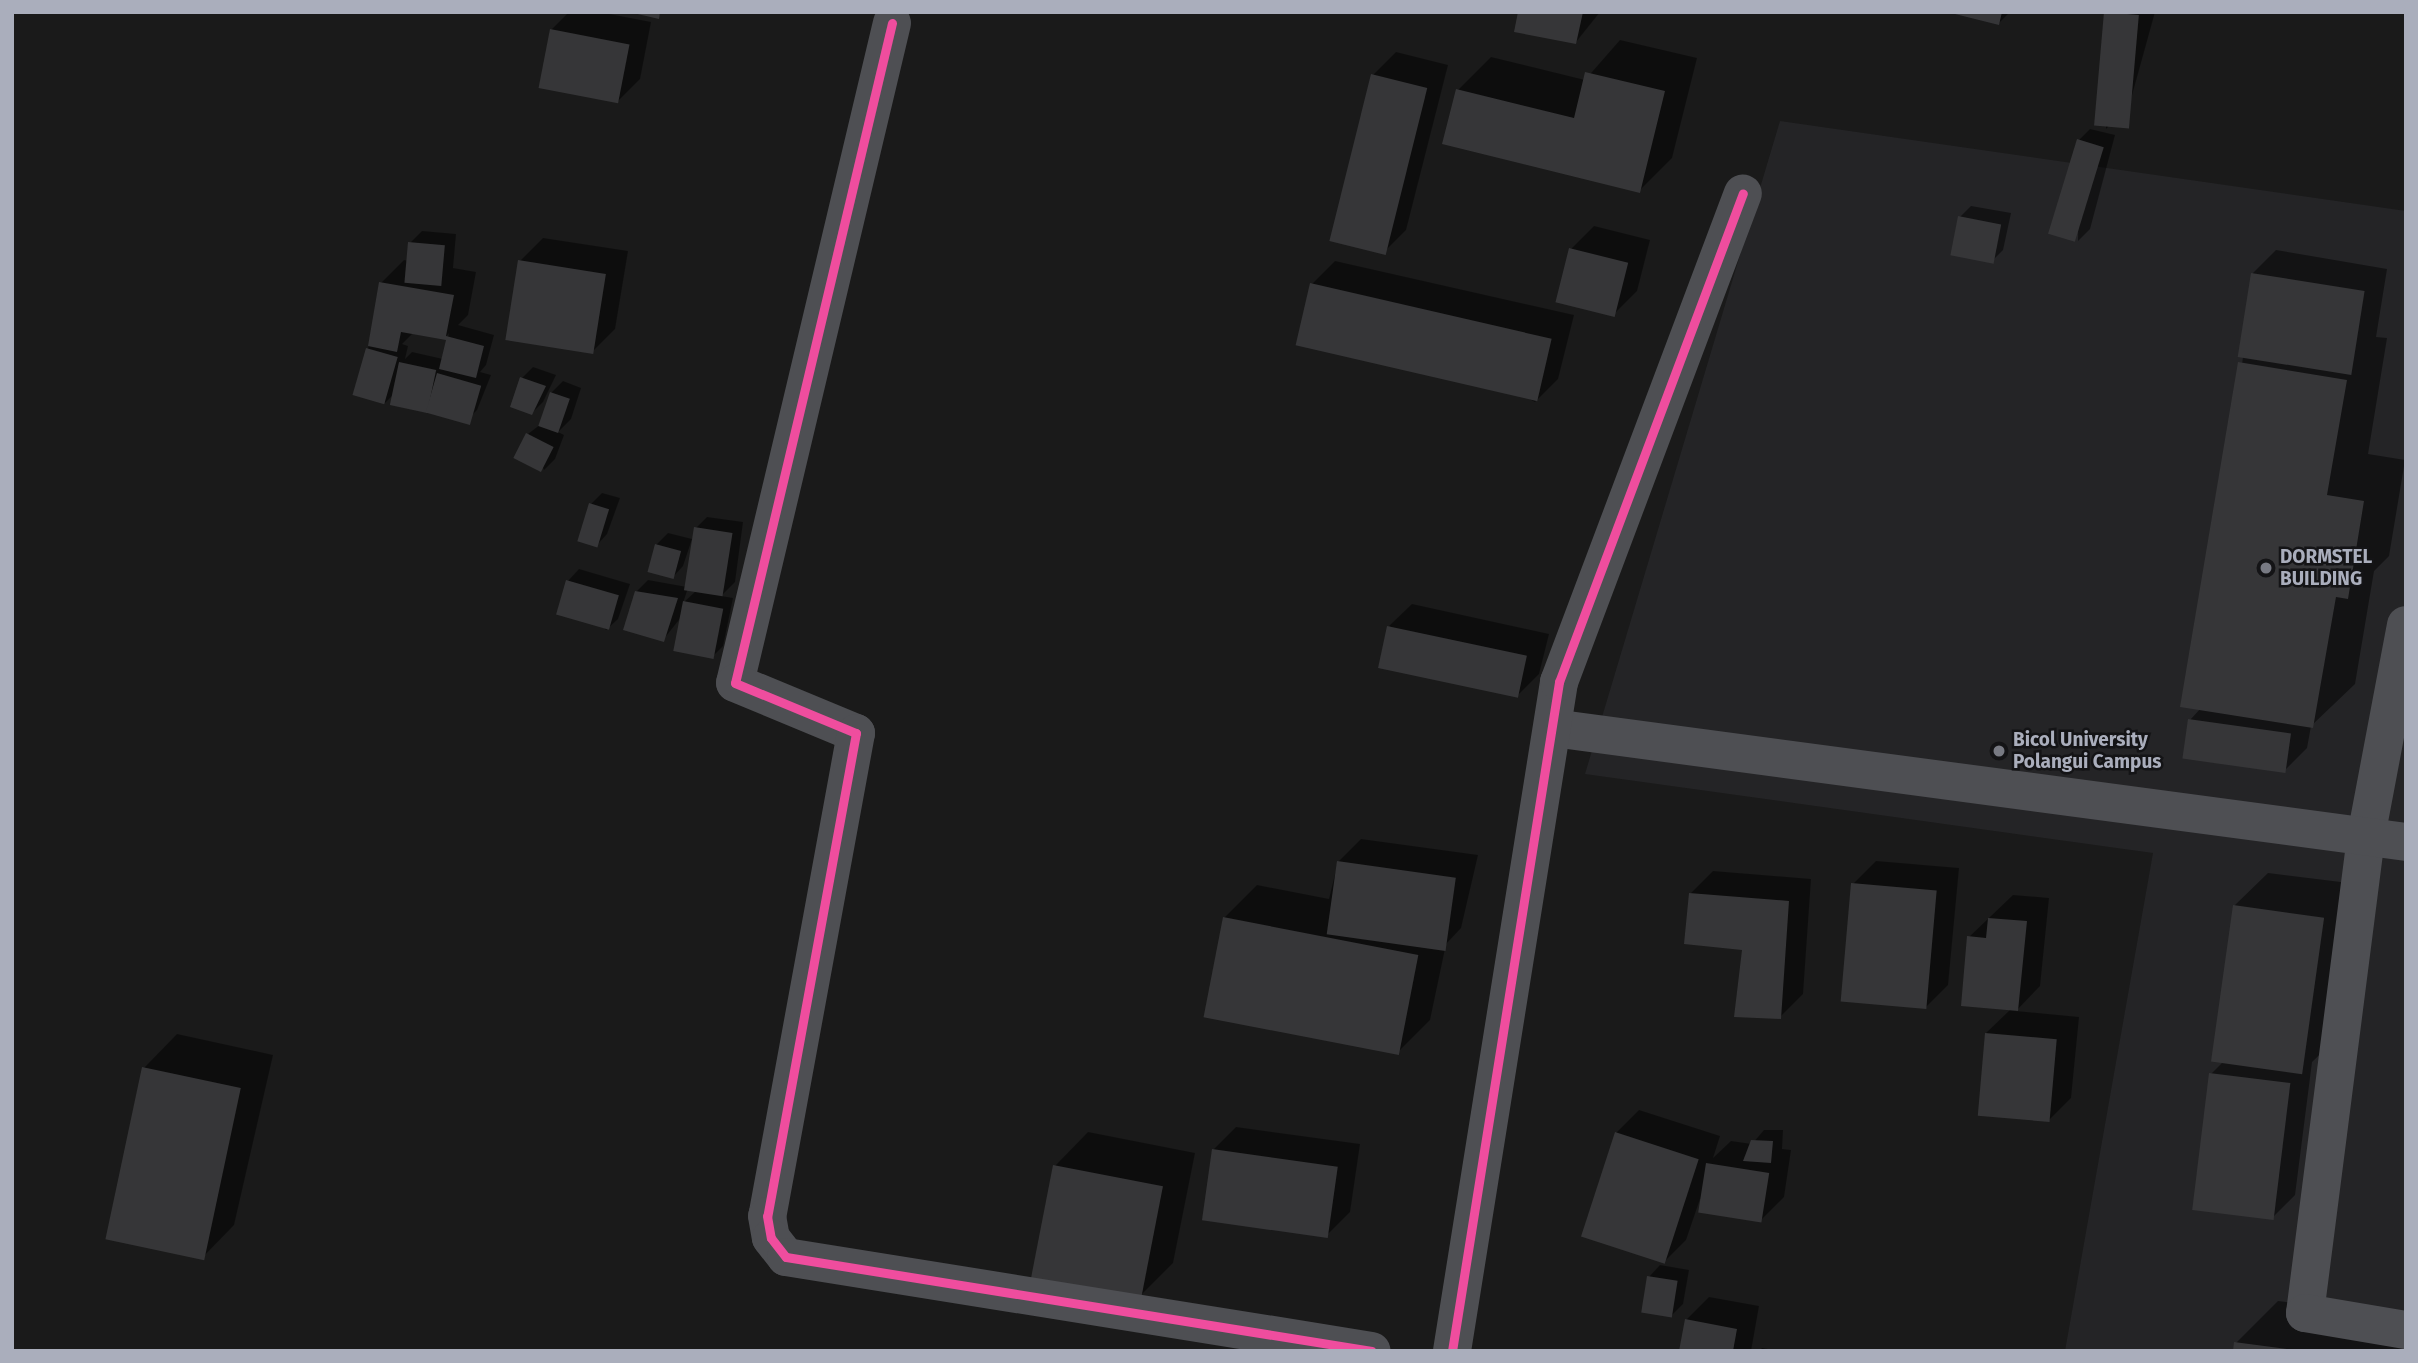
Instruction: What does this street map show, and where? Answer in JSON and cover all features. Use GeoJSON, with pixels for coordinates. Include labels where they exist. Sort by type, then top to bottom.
{"type":"FeatureCollection","features":[{"type":"Feature","properties":{"kind":"street"},"geometry":{"type":"LineString","coordinates":[[892,23],[735,683],[856,733],[767,1216],[771,1238],[786,1256],[1372,1351]]}},
{"type":"Feature","properties":{"kind":"street"},"geometry":{"type":"LineString","coordinates":[[1452,1351],[1559,682],[1743,193]]}},
{"type":"Feature","properties":{"kind":"street"},"geometry":{"type":"LineString","coordinates":[[2406,625],[2366,837],[2305,1313],[2406,1330]]}},
{"type":"Feature","properties":{"kind":"street"},"geometry":{"type":"LineString","coordinates":[[1553,727],[2406,842]]}},
{"type":"Feature","properties":{"kind":"shaded area","name":"Bicol University Polangui Campus"},"geometry":{"type":"Polygon","coordinates":[[[1780,121],[2406,211],[2406,1351],[2065,1351],[2153,853],[1585,774],[1780,121]]]}},
{"type":"Feature","properties":{"kind":"building"},"geometry":{"type":"Polygon","coordinates":[[[629,12],[660,12],[659,19],[629,12]]]}},
{"type":"Feature","properties":{"kind":"building"},"geometry":{"type":"Polygon","coordinates":[[[1518,12],[1583,12],[1576,44],[1514,32],[1518,12]]]}},
{"type":"Feature","properties":{"kind":"building"},"geometry":{"type":"Polygon","coordinates":[[[1947,12],[2002,12],[1999,25],[1947,12]]]}},
{"type":"Feature","properties":{"kind":"building"},"geometry":{"type":"Polygon","coordinates":[[[2104,12],[2139,15],[2129,129],[2094,126],[2104,12]]]}},
{"type":"Feature","properties":{"kind":"building"},"geometry":{"type":"Polygon","coordinates":[[[550,29],[630,44],[618,103],[539,88],[550,29]]]}},
{"type":"Feature","properties":{"kind":"building"},"geometry":{"type":"Polygon","coordinates":[[[1585,72],[1665,91],[1640,193],[1442,144],[1456,89],[1574,118],[1585,72]]]}},
{"type":"Feature","properties":{"kind":"building"},"geometry":{"type":"Polygon","coordinates":[[[1371,74],[1427,88],[1386,255],[1329,241],[1371,74]]]}},
{"type":"Feature","properties":{"kind":"building"},"geometry":{"type":"Polygon","coordinates":[[[2077,139],[2104,147],[2075,242],[2048,234],[2077,139]]]}},
{"type":"Feature","properties":{"kind":"building"},"geometry":{"type":"Polygon","coordinates":[[[1958,216],[2001,224],[1994,264],[1950,255],[1958,216]]]}},
{"type":"Feature","properties":{"kind":"building"},"geometry":{"type":"Polygon","coordinates":[[[408,242],[445,245],[441,286],[404,283],[408,242]]]}},
{"type":"Feature","properties":{"kind":"building"},"geometry":{"type":"Polygon","coordinates":[[[1569,248],[1628,263],[1615,317],[1555,302],[1569,248]]]}},
{"type":"Feature","properties":{"kind":"building"},"geometry":{"type":"Polygon","coordinates":[[[518,260],[606,274],[593,354],[505,340],[518,260]]]}},
{"type":"Feature","properties":{"kind":"building"},"geometry":{"type":"Polygon","coordinates":[[[2251,273],[2365,291],[2351,375],[2238,357],[2251,273]]]}},
{"type":"Feature","properties":{"kind":"building"},"geometry":{"type":"Polygon","coordinates":[[[379,282],[454,295],[446,336],[484,346],[476,378],[439,369],[446,340],[401,332],[397,352],[368,346],[379,282]]]}},
{"type":"Feature","properties":{"kind":"building"},"geometry":{"type":"Polygon","coordinates":[[[1310,283],[1552,339],[1537,401],[1296,345],[1310,283]]]}},
{"type":"Feature","properties":{"kind":"building"},"geometry":{"type":"Polygon","coordinates":[[[366,348],[398,357],[384,404],[352,395],[366,348]]]}},
{"type":"Feature","properties":{"kind":"building"},"geometry":{"type":"Polygon","coordinates":[[[399,362],[436,370],[427,413],[390,405],[399,362]]]}},
{"type":"Feature","properties":{"kind":"building"},"geometry":{"type":"Polygon","coordinates":[[[2238,362],[2347,380],[2327,495],[2364,501],[2348,599],[2336,597],[2313,728],[2180,707],[2238,362]]]}},
{"type":"Feature","properties":{"kind":"building"},"geometry":{"type":"Polygon","coordinates":[[[437,373],[481,386],[470,425],[426,412],[437,373]]]}},
{"type":"Feature","properties":{"kind":"building"},"geometry":{"type":"Polygon","coordinates":[[[520,377],[546,386],[532,415],[510,407],[520,377]]]}},
{"type":"Feature","properties":{"kind":"building"},"geometry":{"type":"Polygon","coordinates":[[[550,392],[570,399],[558,433],[538,426],[550,392]]]}},
{"type":"Feature","properties":{"kind":"building"},"geometry":{"type":"Polygon","coordinates":[[[526,433],[554,447],[541,472],[513,458],[526,433]]]}},
{"type":"Feature","properties":{"kind":"building"},"geometry":{"type":"Polygon","coordinates":[[[589,503],[609,509],[597,547],[577,541],[589,503]]]}},
{"type":"Feature","properties":{"kind":"building"},"geometry":{"type":"Polygon","coordinates":[[[694,527],[733,533],[723,596],[684,590],[694,527]]]}},
{"type":"Feature","properties":{"kind":"building"},"geometry":{"type":"Polygon","coordinates":[[[655,544],[681,551],[674,579],[647,572],[655,544]]]}},
{"type":"Feature","properties":{"kind":"building"},"geometry":{"type":"Polygon","coordinates":[[[566,580],[619,595],[609,630],[556,615],[566,580]]]}},
{"type":"Feature","properties":{"kind":"building"},"geometry":{"type":"Polygon","coordinates":[[[635,591],[678,598],[664,642],[623,630],[635,591]]]}},
{"type":"Feature","properties":{"kind":"building"},"geometry":{"type":"Polygon","coordinates":[[[683,601],[723,609],[714,659],[673,651],[683,601]]]}},
{"type":"Feature","properties":{"kind":"building"},"geometry":{"type":"Polygon","coordinates":[[[1387,626],[1527,656],[1518,698],[1378,668],[1387,626]]]}},
{"type":"Feature","properties":{"kind":"building"},"geometry":{"type":"Polygon","coordinates":[[[2188,719],[2291,733],[2285,773],[2182,759],[2188,719]]]}},
{"type":"Feature","properties":{"kind":"building"},"geometry":{"type":"Polygon","coordinates":[[[1337,861],[1456,878],[1446,951],[1327,934],[1337,861]]]}},
{"type":"Feature","properties":{"kind":"building"},"geometry":{"type":"Polygon","coordinates":[[[1851,883],[1937,890],[1926,1009],[1841,1002],[1851,883]]]}},
{"type":"Feature","properties":{"kind":"building"},"geometry":{"type":"Polygon","coordinates":[[[1689,893],[1789,901],[1781,1019],[1734,1017],[1742,950],[1684,944],[1689,893]]]}},
{"type":"Feature","properties":{"kind":"building"},"geometry":{"type":"Polygon","coordinates":[[[2233,905],[2324,918],[2302,1074],[2211,1061],[2233,905]]]}},
{"type":"Feature","properties":{"kind":"building"},"geometry":{"type":"Polygon","coordinates":[[[1223,917],[1418,955],[1399,1055],[1204,1017],[1223,917]]]}},
{"type":"Feature","properties":{"kind":"building"},"geometry":{"type":"Polygon","coordinates":[[[1988,918],[2027,921],[2018,1011],[1961,1006],[1967,936],[1986,938],[1988,918]]]}},
{"type":"Feature","properties":{"kind":"building"},"geometry":{"type":"Polygon","coordinates":[[[1985,1033],[2057,1039],[2049,1122],[1978,1116],[1985,1033]]]}},
{"type":"Feature","properties":{"kind":"building"},"geometry":{"type":"Polygon","coordinates":[[[142,1067],[241,1088],[204,1260],[105,1239],[142,1067]]]}},
{"type":"Feature","properties":{"kind":"building"},"geometry":{"type":"Polygon","coordinates":[[[2209,1073],[2290,1083],[2274,1220],[2192,1210],[2209,1073]]]}},
{"type":"Feature","properties":{"kind":"building"},"geometry":{"type":"Polygon","coordinates":[[[1615,1132],[1699,1159],[1665,1264],[1581,1237],[1615,1132]]]}},
{"type":"Feature","properties":{"kind":"building"},"geometry":{"type":"Polygon","coordinates":[[[1751,1140],[1773,1141],[1771,1163],[1743,1161],[1751,1140]]]}},
{"type":"Feature","properties":{"kind":"building"},"geometry":{"type":"Polygon","coordinates":[[[1212,1149],[1338,1167],[1328,1238],[1202,1220],[1212,1149]]]}},
{"type":"Feature","properties":{"kind":"building"},"geometry":{"type":"Polygon","coordinates":[[[1706,1163],[1769,1173],[1761,1222],[1698,1212],[1706,1163]]]}},
{"type":"Feature","properties":{"kind":"building"},"geometry":{"type":"Polygon","coordinates":[[[1053,1165],[1163,1186],[1141,1299],[1031,1278],[1053,1165]]]}},
{"type":"Feature","properties":{"kind":"building"},"geometry":{"type":"Polygon","coordinates":[[[1647,1276],[1678,1281],[1672,1317],[1641,1313],[1647,1276]]]}},
{"type":"Feature","properties":{"kind":"building"},"geometry":{"type":"Polygon","coordinates":[[[1685,1319],[1737,1329],[1733,1351],[1679,1351],[1685,1319]]]}},
{"type":"Feature","properties":{"kind":"building"},"geometry":{"type":"Polygon","coordinates":[[[2234,1342],[2287,1349],[2233,1351],[2234,1342]]]}},
{"type":"Feature","properties":{"kind":"cycle path"},"geometry":{"type":"LineString","coordinates":[[892,23],[735,683],[856,733],[767,1216],[771,1238],[786,1257],[1372,1351]]}},
{"type":"Feature","properties":{"kind":"cycle path"},"geometry":{"type":"LineString","coordinates":[[1452,1351],[1559,682],[1743,193]]}},
{"type":"Feature","properties":{"kind":"place","name":"DORMSTEL BUILDING"},"geometry":{"type":"Point","coordinates":[2266,568]}},
{"type":"Feature","properties":{"kind":"place","name":"Bicol University Polangui Campus"},"geometry":{"type":"Point","coordinates":[1999,751]}}]}
